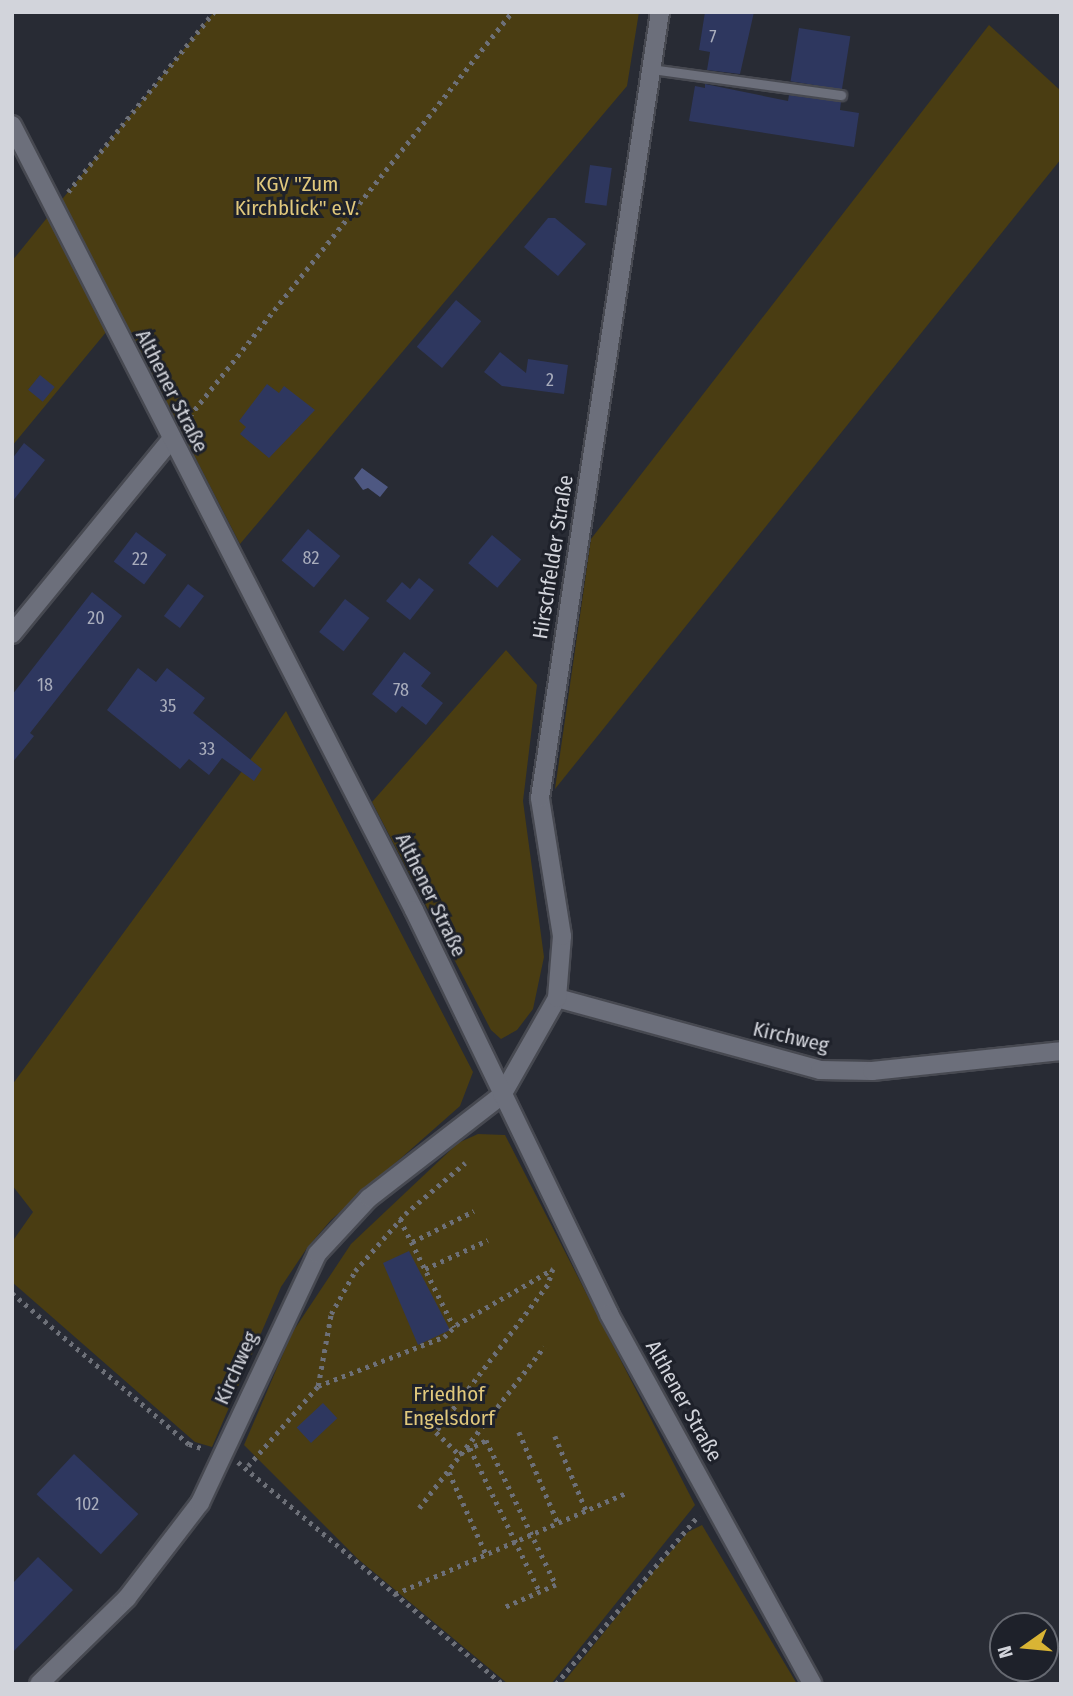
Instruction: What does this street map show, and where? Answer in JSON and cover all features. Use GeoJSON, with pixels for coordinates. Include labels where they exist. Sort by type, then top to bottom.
{"type":"FeatureCollection","features":[{"type":"Feature","properties":{"kind":"street","name":"Hirschfelder Straße"},"geometry":{"type":"LineString","coordinates":[[502,1095],[557,998],[562,936],[540,798],[660,12]]}},
{"type":"Feature","properties":{"kind":"street","name":"Althener Straße"},"geometry":{"type":"LineString","coordinates":[[12,125],[414,910],[609,1314],[812,1684]]}},
{"type":"Feature","properties":{"kind":"street"},"geometry":{"type":"LineString","coordinates":[[12,634],[171,440]]}},
{"type":"Feature","properties":{"kind":"street","name":"Kirchweg"},"geometry":{"type":"LineString","coordinates":[[557,998],[820,1070],[872,1071],[1061,1051]]}},
{"type":"Feature","properties":{"kind":"street","name":"Kirchweg"},"geometry":{"type":"LineString","coordinates":[[39,1684],[127,1598],[174,1541],[223,1455],[265,1358],[317,1254],[369,1198],[502,1095]]}},
{"type":"Feature","properties":{"kind":"lane"},"geometry":{"type":"LineString","coordinates":[[651,69],[841,95]]}},
{"type":"Feature","properties":{"kind":"path"},"geometry":{"type":"LineString","coordinates":[[54,209],[214,12]]}},
{"type":"Feature","properties":{"kind":"path"},"geometry":{"type":"LineString","coordinates":[[171,440],[512,12]]}},
{"type":"Feature","properties":{"kind":"path"},"geometry":{"type":"LineString","coordinates":[[318,1386],[331,1314],[355,1271],[400,1219],[465,1163]]}},
{"type":"Feature","properties":{"kind":"path"},"geometry":{"type":"LineString","coordinates":[[412,1242],[474,1211]]}},
{"type":"Feature","properties":{"kind":"path"},"geometry":{"type":"LineString","coordinates":[[400,1219],[454,1327]]}},
{"type":"Feature","properties":{"kind":"path"},"geometry":{"type":"LineString","coordinates":[[425,1269],[488,1240]]}},
{"type":"Feature","properties":{"kind":"path"},"geometry":{"type":"LineString","coordinates":[[248,1466],[318,1386],[444,1337],[454,1327],[553,1269],[548,1285],[436,1432],[459,1454]]}},
{"type":"Feature","properties":{"kind":"path"},"geometry":{"type":"LineString","coordinates":[[12,1293],[189,1444],[248,1466],[503,1684]]}},
{"type":"Feature","properties":{"kind":"path"},"geometry":{"type":"LineString","coordinates":[[419,1508],[544,1347]]}},
{"type":"Feature","properties":{"kind":"path"},"geometry":{"type":"LineString","coordinates":[[479,1431],[486,1440],[556,1585],[506,1607]]}},
{"type":"Feature","properties":{"kind":"path"},"geometry":{"type":"LineString","coordinates":[[519,1432],[558,1523]]}},
{"type":"Feature","properties":{"kind":"path"},"geometry":{"type":"LineString","coordinates":[[555,1436],[586,1510]]}},
{"type":"Feature","properties":{"kind":"path"},"geometry":{"type":"LineString","coordinates":[[459,1454],[486,1440]]}},
{"type":"Feature","properties":{"kind":"path"},"geometry":{"type":"LineString","coordinates":[[470,1448],[540,1592]]}},
{"type":"Feature","properties":{"kind":"path"},"geometry":{"type":"LineString","coordinates":[[449,1472],[486,1554]]}},
{"type":"Feature","properties":{"kind":"path"},"geometry":{"type":"LineString","coordinates":[[395,1594],[628,1492]]}},
{"type":"Feature","properties":{"kind":"path"},"geometry":{"type":"LineString","coordinates":[[556,1684],[677,1536],[713,1502]]}},
{"type":"Feature","properties":{"kind":"green space","name":"KGV \"Zum Kirchblick\" e.V."},"geometry":{"type":"Polygon","coordinates":[[[214,12],[639,12],[627,86],[240,544],[121,314],[12,446],[12,261],[214,12]]]}},
{"type":"Feature","properties":{"kind":"green space"},"geometry":{"type":"Polygon","coordinates":[[[989,25],[1061,91],[1061,159],[555,789],[591,539],[989,25]]]}},
{"type":"Feature","properties":{"kind":"green space"},"geometry":{"type":"Polygon","coordinates":[[[506,650],[537,685],[523,801],[544,957],[533,1009],[517,1030],[501,1039],[491,1030],[372,802],[506,650]]]}},
{"type":"Feature","properties":{"kind":"green space"},"geometry":{"type":"Polygon","coordinates":[[[286,711],[473,1072],[460,1106],[331,1220],[307,1248],[281,1287],[212,1447],[195,1442],[12,1282],[12,1242],[33,1212],[12,1185],[12,1085],[286,711]]]}},
{"type":"Feature","properties":{"kind":"green space","name":"Friedhof Engelsdorf"},"geometry":{"type":"Polygon","coordinates":[[[478,1134],[505,1135],[695,1505],[551,1684],[508,1684],[358,1559],[244,1445],[292,1333],[351,1244],[458,1143],[478,1134]]]}},
{"type":"Feature","properties":{"kind":"green space"},"geometry":{"type":"Polygon","coordinates":[[[702,1525],[797,1684],[562,1684],[658,1566],[688,1532],[702,1525]]]}},
{"type":"Feature","properties":{"kind":"water"},"geometry":{"type":"Polygon","coordinates":[[[362,468],[388,487],[380,497],[368,488],[363,490],[354,478],[362,468]]]}},
{"type":"Feature","properties":{"kind":"building"},"geometry":{"type":"Polygon","coordinates":[[[705,12],[754,12],[740,74],[707,70],[710,52],[699,50],[705,12]]]}},
{"type":"Feature","properties":{"kind":"building"},"geometry":{"type":"Polygon","coordinates":[[[799,28],[850,36],[842,89],[791,81],[799,28]]]}},
{"type":"Feature","properties":{"kind":"building"},"geometry":{"type":"Polygon","coordinates":[[[705,84],[788,101],[789,95],[841,102],[840,110],[859,113],[854,147],[689,121],[695,86],[705,88],[705,84]]]}},
{"type":"Feature","properties":{"kind":"building"},"geometry":{"type":"Polygon","coordinates":[[[590,165],[612,168],[606,206],[585,203],[590,165]]]}},
{"type":"Feature","properties":{"kind":"building"},"geometry":{"type":"Polygon","coordinates":[[[548,218],[555,218],[586,244],[558,276],[524,247],[548,218]]]}},
{"type":"Feature","properties":{"kind":"building"},"geometry":{"type":"Polygon","coordinates":[[[456,300],[481,321],[442,368],[417,347],[456,300]]]}},
{"type":"Feature","properties":{"kind":"building"},"geometry":{"type":"Polygon","coordinates":[[[500,352],[526,373],[528,359],[568,365],[564,394],[502,386],[484,372],[500,352]]]}},
{"type":"Feature","properties":{"kind":"building"},"geometry":{"type":"Polygon","coordinates":[[[40,375],[55,387],[43,402],[28,390],[40,375]]]}},
{"type":"Feature","properties":{"kind":"building"},"geometry":{"type":"Polygon","coordinates":[[[267,384],[279,393],[284,386],[315,410],[269,458],[240,434],[246,427],[239,421],[267,384]]]}},
{"type":"Feature","properties":{"kind":"building"},"geometry":{"type":"Polygon","coordinates":[[[24,443],[45,460],[12,502],[12,459],[24,443]]]}},
{"type":"Feature","properties":{"kind":"building"},"geometry":{"type":"Polygon","coordinates":[[[308,529],[340,556],[314,587],[282,560],[308,529]]]}},
{"type":"Feature","properties":{"kind":"building"},"geometry":{"type":"Polygon","coordinates":[[[136,532],[166,555],[144,584],[114,562],[136,532]]]}},
{"type":"Feature","properties":{"kind":"building"},"geometry":{"type":"Polygon","coordinates":[[[492,535],[521,559],[497,588],[468,563],[492,535]]]}},
{"type":"Feature","properties":{"kind":"building"},"geometry":{"type":"Polygon","coordinates":[[[419,578],[434,590],[410,620],[386,601],[402,582],[410,589],[419,578]]]}},
{"type":"Feature","properties":{"kind":"building"},"geometry":{"type":"Polygon","coordinates":[[[188,584],[204,596],[180,628],[164,616],[188,584]]]}},
{"type":"Feature","properties":{"kind":"building"},"geometry":{"type":"Polygon","coordinates":[[[92,592],[122,616],[30,733],[34,736],[12,763],[12,695],[92,592]]]}},
{"type":"Feature","properties":{"kind":"building"},"geometry":{"type":"Polygon","coordinates":[[[345,599],[369,618],[344,651],[319,632],[345,599]]]}},
{"type":"Feature","properties":{"kind":"building"},"geometry":{"type":"Polygon","coordinates":[[[404,652],[431,673],[421,686],[443,703],[426,725],[402,706],[396,713],[372,694],[404,652]]]}},
{"type":"Feature","properties":{"kind":"building"},"geometry":{"type":"Polygon","coordinates":[[[138,668],[156,682],[167,668],[205,698],[193,713],[262,769],[254,781],[222,758],[209,775],[189,759],[180,769],[107,710],[138,668]]]}},
{"type":"Feature","properties":{"kind":"building"},"geometry":{"type":"Polygon","coordinates":[[[409,1251],[450,1330],[418,1345],[383,1263],[409,1251]]]}},
{"type":"Feature","properties":{"kind":"building"},"geometry":{"type":"Polygon","coordinates":[[[323,1403],[337,1418],[311,1443],[297,1428],[323,1403]]]}},
{"type":"Feature","properties":{"kind":"building"},"geometry":{"type":"Polygon","coordinates":[[[74,1454],[138,1514],[101,1554],[36,1494],[74,1454]]]}},
{"type":"Feature","properties":{"kind":"building"},"geometry":{"type":"Polygon","coordinates":[[[38,1557],[73,1590],[12,1653],[12,1584],[38,1557]]]}}]}
